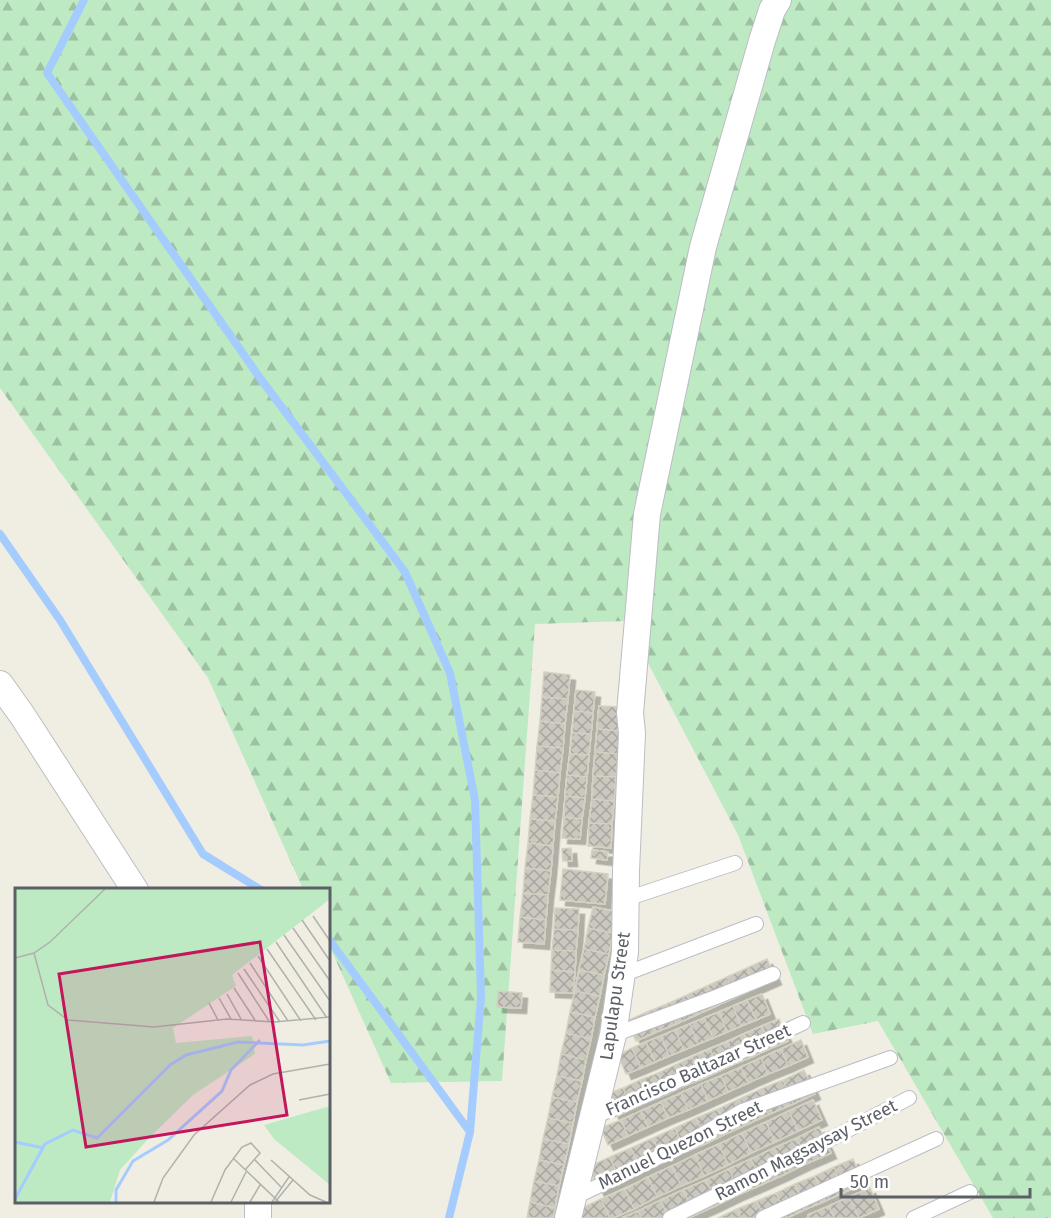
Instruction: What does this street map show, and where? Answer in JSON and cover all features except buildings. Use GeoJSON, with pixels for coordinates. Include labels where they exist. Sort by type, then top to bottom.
{"type":"FeatureCollection","features":[{"type":"Feature","properties":{"kind":"street","name":"Lapulapu Street"},"geometry":{"type":"LineString","coordinates":[[570,1208],[613,1035],[625,952],[632,733],[630,713],[647,514],[703,247],[762,41],[772,10],[778,0]]}},
{"type":"Feature","properties":{"kind":"street"},"geometry":{"type":"LineString","coordinates":[[0,684],[134,888]]}},
{"type":"Feature","properties":{"kind":"lane"},"geometry":{"type":"LineString","coordinates":[[626,899],[735,863]]}},
{"type":"Feature","properties":{"kind":"lane"},"geometry":{"type":"LineString","coordinates":[[622,975],[756,924]]}},
{"type":"Feature","properties":{"kind":"lane"},"geometry":{"type":"LineString","coordinates":[[613,1035],[717,998],[773,974]]}},
{"type":"Feature","properties":{"kind":"lane","name":"Francisco Baltazar Street"},"geometry":{"type":"LineString","coordinates":[[593,1117],[803,1023]]}},
{"type":"Feature","properties":{"kind":"lane","name":"Manuel Quezon Street"},"geometry":{"type":"LineString","coordinates":[[570,1208],[742,1111],[890,1058]]}},
{"type":"Feature","properties":{"kind":"lane","name":"Ramon Magsaysay Street"},"geometry":{"type":"LineString","coordinates":[[670,1218],[909,1098]]}},
{"type":"Feature","properties":{"kind":"lane"},"geometry":{"type":"LineString","coordinates":[[763,1218],[936,1139]]}},
{"type":"Feature","properties":{"kind":"lane"},"geometry":{"type":"LineString","coordinates":[[914,1218],[970,1192]]}},
{"type":"Feature","properties":{"kind":"green space"},"geometry":{"type":"Polygon","coordinates":[[[0,0],[1051,0],[1051,1218],[993,1218],[878,1021],[813,1034],[738,835],[626,621],[535,624],[502,1081],[391,1083],[330,947],[330,888],[303,888],[208,678],[0,388],[0,0]]]}},
{"type":"Feature","properties":{"kind":"waterway"},"geometry":{"type":"LineString","coordinates":[[84,0],[47,73],[260,378],[405,572],[450,673],[475,800],[481,997],[470,1132],[449,1218]]}},
{"type":"Feature","properties":{"kind":"waterway"},"geometry":{"type":"LineString","coordinates":[[0,534],[60,620],[203,854],[258,888]]}},
{"type":"Feature","properties":{"kind":"waterway"},"geometry":{"type":"LineString","coordinates":[[330,941],[470,1132]]}}]}
